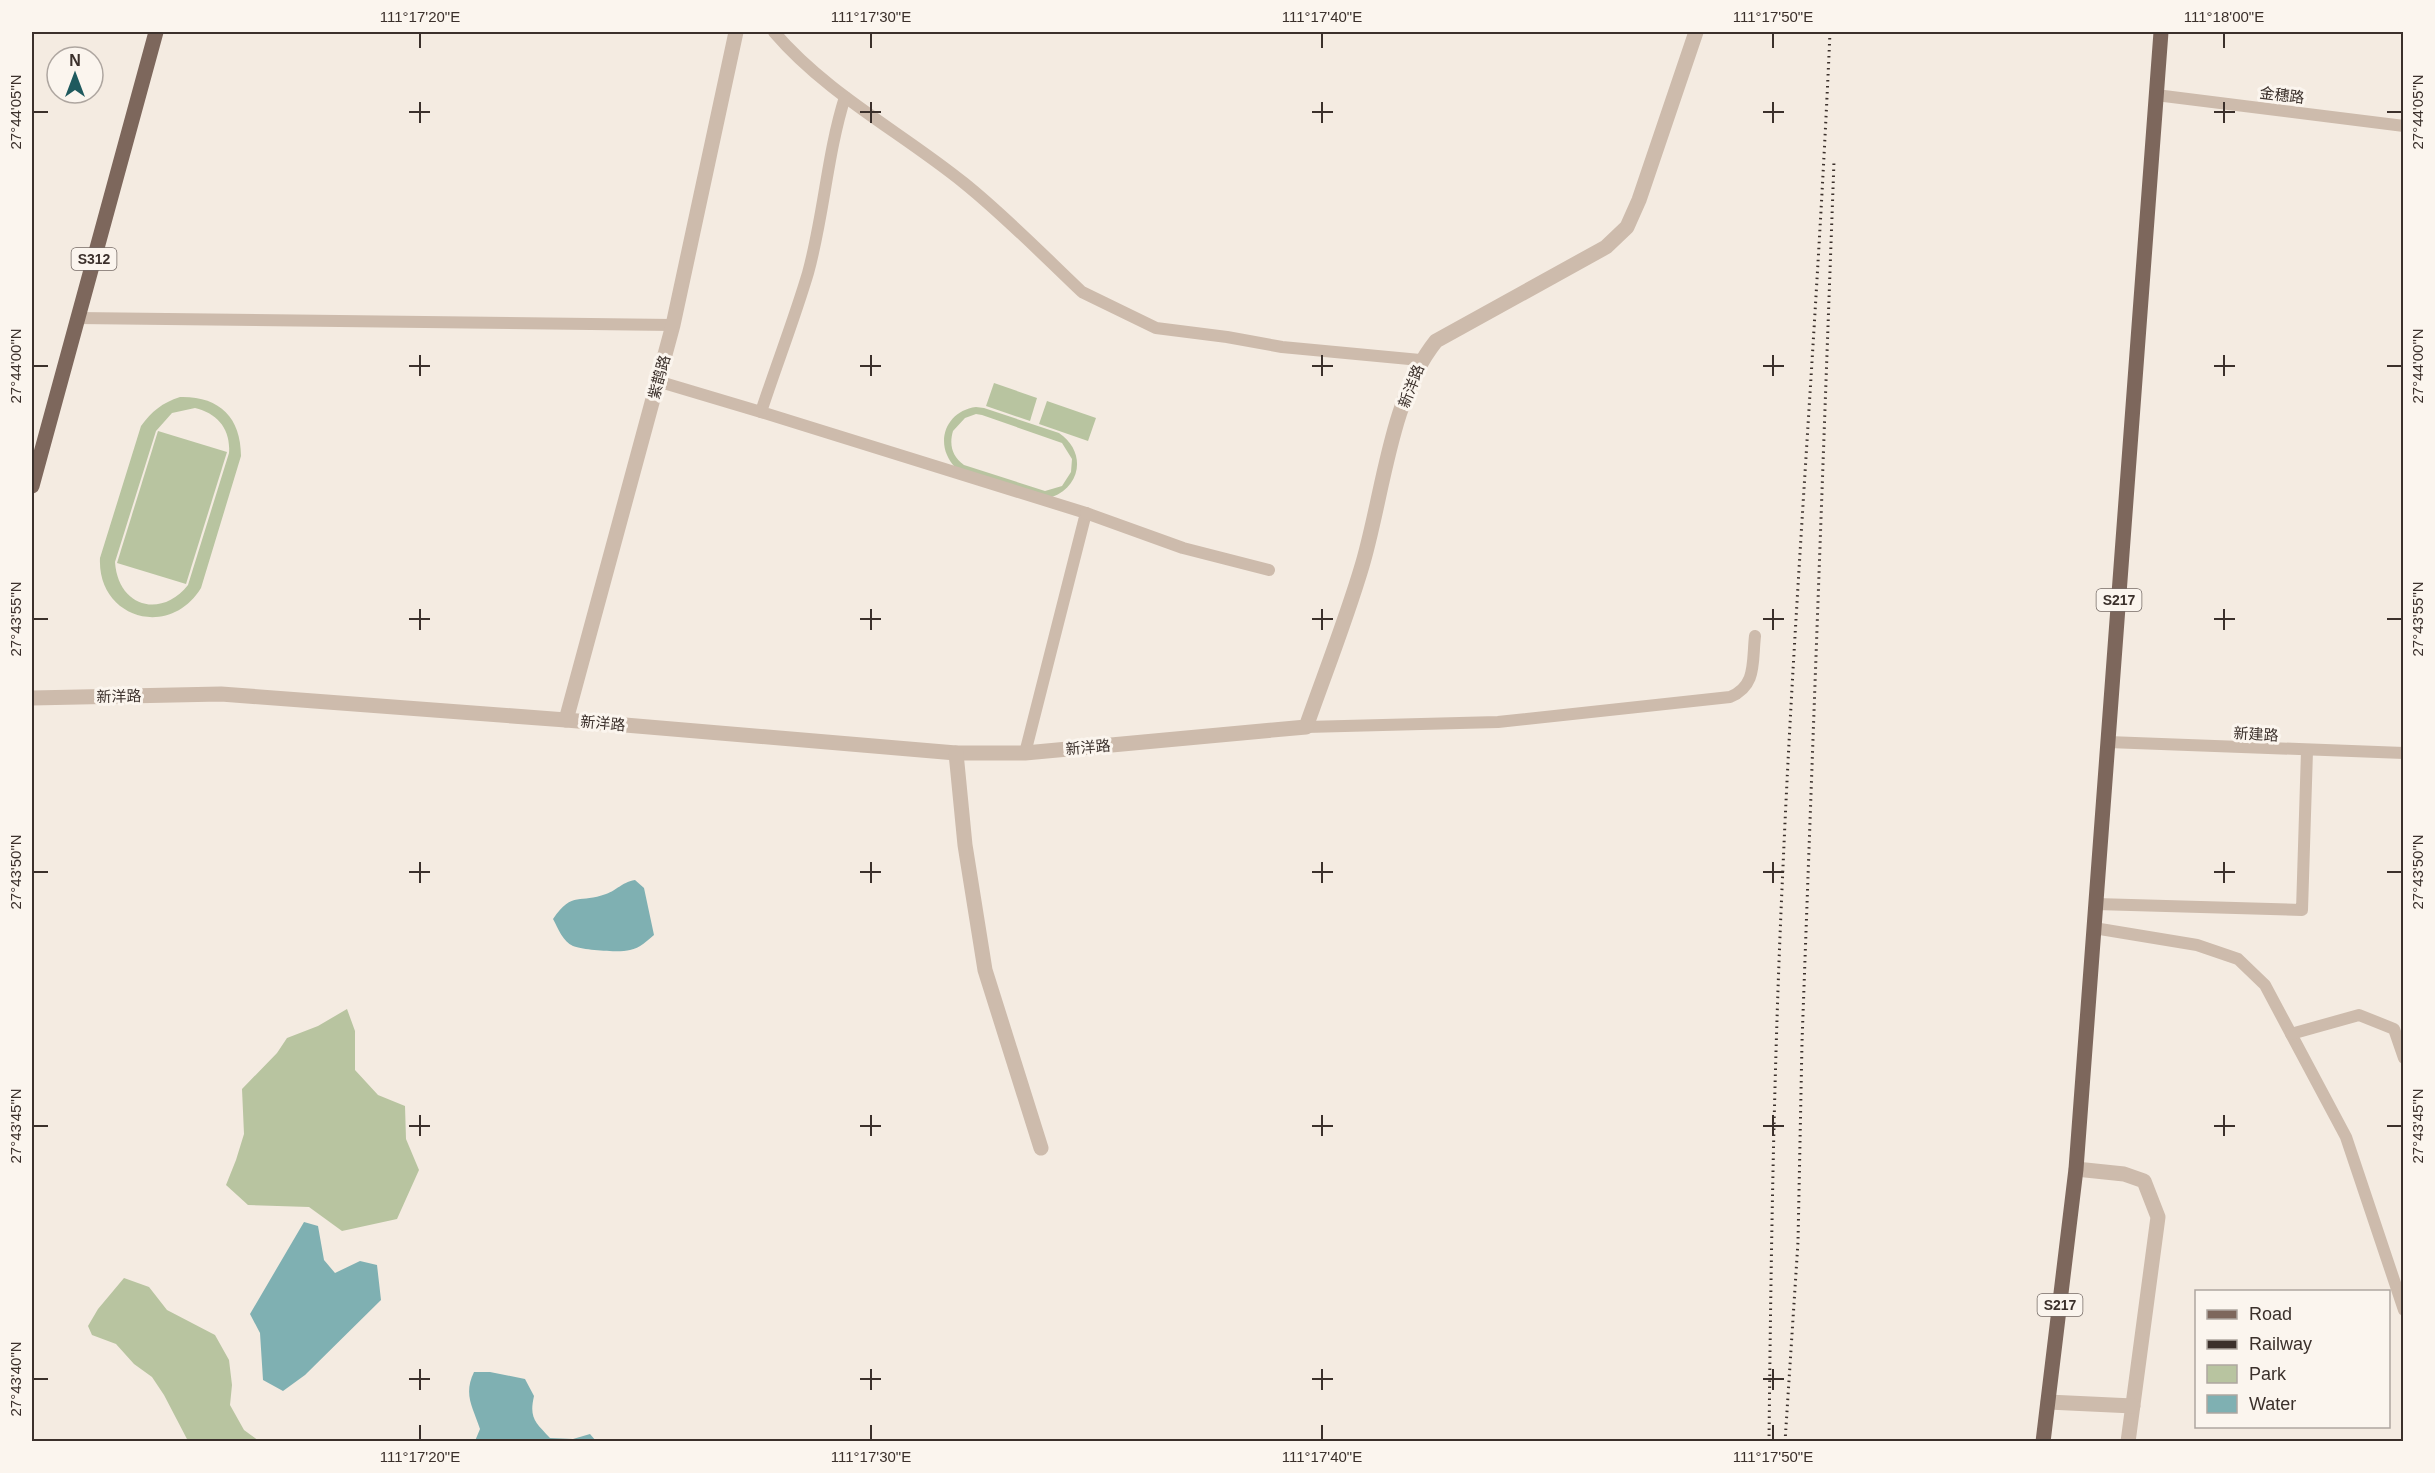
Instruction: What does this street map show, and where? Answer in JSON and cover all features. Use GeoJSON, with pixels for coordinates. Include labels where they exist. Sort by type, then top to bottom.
{"type":"FeatureCollection","features":[{"type":"Feature","properties":{"kind":"main road","name":"S312"},"geometry":{"type":"LineString","coordinates":[[32,486],[156,32]]}},
{"type":"Feature","properties":{"kind":"main road","name":"S217"},"geometry":{"type":"LineString","coordinates":[[2043,1442],[2076,1169],[2161,32]]}},
{"type":"Feature","properties":{"kind":"street","name":"紫鹊路"},"geometry":{"type":"LineString","coordinates":[[566,720],[673,325],[736,32]]}},
{"type":"Feature","properties":{"kind":"street"},"geometry":{"type":"LineString","coordinates":[[774,32],[794,54],[845,97],[965,183],[1082,292],[1145,324],[1156,328],[1282,347],[1420,360]]}},
{"type":"Feature","properties":{"kind":"street","name":"新洋路"},"geometry":{"type":"LineString","coordinates":[[32,698],[221,694],[956,753],[1025,753],[1306,727],[1362,566],[1394,434],[1420,360],[1436,341],[1606,247],[1626,227],[1639,200],[1696,32]]}},
{"type":"Feature","properties":{"kind":"street","name":"金穗路"},"geometry":{"type":"LineString","coordinates":[[2156,95],[2403,126]]}},
{"type":"Feature","properties":{"kind":"street"},"geometry":{"type":"LineString","coordinates":[[761,412],[808,272],[827,182],[835,130],[845,97]]}},
{"type":"Feature","properties":{"kind":"street"},"geometry":{"type":"LineString","coordinates":[[78,318],[673,325]]}},
{"type":"Feature","properties":{"kind":"street"},"geometry":{"type":"LineString","coordinates":[[657,381],[1086,513],[1183,548],[1269,570]]}},
{"type":"Feature","properties":{"kind":"street"},"geometry":{"type":"LineString","coordinates":[[1025,753],[1086,513]]}},
{"type":"Feature","properties":{"kind":"street"},"geometry":{"type":"LineString","coordinates":[[1306,727],[1498,722],[1730,697],[1741,693],[1751,679],[1755,636]]}},
{"type":"Feature","properties":{"kind":"street","name":"新建路"},"geometry":{"type":"LineString","coordinates":[[2108,742],[2403,753]]}},
{"type":"Feature","properties":{"kind":"street"},"geometry":{"type":"LineString","coordinates":[[2096,904],[2302,910],[2307,751]]}},
{"type":"Feature","properties":{"kind":"street"},"geometry":{"type":"LineString","coordinates":[[956,753],[965,845],[985,969],[1041,1148]]}},
{"type":"Feature","properties":{"kind":"street"},"geometry":{"type":"LineString","coordinates":[[2094,928],[2197,945],[2238,959],[2265,985],[2346,1137],[2403,1310]]}},
{"type":"Feature","properties":{"kind":"street"},"geometry":{"type":"LineString","coordinates":[[2291,1034],[2359,1015],[2394,1029],[2403,1058]]}},
{"type":"Feature","properties":{"kind":"street"},"geometry":{"type":"LineString","coordinates":[[2076,1169],[2124,1174],[2144,1181],[2158,1217],[2128,1442]]}},
{"type":"Feature","properties":{"kind":"street"},"geometry":{"type":"LineString","coordinates":[[2048,1402],[2133,1406]]}},
{"type":"Feature","properties":{"kind":"green space"},"geometry":{"type":"Polygon","coordinates":[[[994,383],[1037,398],[1030,421],[986,406],[994,383]]]}},
{"type":"Feature","properties":{"kind":"green space"},"geometry":{"type":"Polygon","coordinates":[[[180,397],[206,400],[225,412],[237,430],[241,456],[201,588],[187,604],[171,614],[154,617],[137,615],[122,608],[110,595],[102,579],[100,558],[141,426],[158,408],[180,397]],[[195,408],[172,413],[156,431],[115,562],[118,577],[124,589],[132,598],[142,603],[154,605],[166,602],[177,596],[188,585],[229,453],[228,437],[221,423],[203,410],[195,408]]]}},
{"type":"Feature","properties":{"kind":"green space"},"geometry":{"type":"Polygon","coordinates":[[[1047,401],[1096,418],[1088,441],[1039,424],[1047,401]]]}},
{"type":"Feature","properties":{"kind":"green space"},"geometry":{"type":"Polygon","coordinates":[[[976,407],[984,408],[1059,433],[1068,440],[1077,458],[1075,477],[1070,485],[1052,497],[956,468],[949,459],[944,440],[950,422],[965,410],[976,407]],[[976,414],[965,418],[953,431],[952,450],[960,462],[1045,491],[1062,486],[1071,472],[1072,459],[1062,443],[976,414]]]}},
{"type":"Feature","properties":{"kind":"green space"},"geometry":{"type":"Polygon","coordinates":[[[158,431],[227,452],[186,584],[117,563],[158,431]]]}},
{"type":"Feature","properties":{"kind":"green space"},"geometry":{"type":"Polygon","coordinates":[[[347,1009],[355,1031],[355,1070],[378,1095],[405,1106],[406,1139],[419,1170],[397,1219],[342,1231],[309,1207],[248,1205],[226,1185],[244,1134],[242,1089],[277,1053],[287,1038],[318,1026],[347,1009]]]}},
{"type":"Feature","properties":{"kind":"green space"},"geometry":{"type":"Polygon","coordinates":[[[124,1278],[149,1287],[167,1310],[215,1335],[229,1360],[232,1385],[230,1405],[244,1430],[259,1441],[188,1441],[152,1377],[134,1364],[116,1344],[92,1335],[88,1326],[98,1309],[124,1278]]]}},
{"type":"Feature","properties":{"kind":"water"},"geometry":{"type":"Polygon","coordinates":[[[635,880],[644,888],[654,935],[640,946],[625,951],[585,949],[573,946],[566,941],[553,919],[566,904],[577,899],[606,894],[635,880]]]}},
{"type":"Feature","properties":{"kind":"water"},"geometry":{"type":"Polygon","coordinates":[[[304,1222],[318,1226],[324,1260],[335,1273],[360,1261],[377,1265],[381,1300],[305,1375],[283,1391],[263,1380],[260,1333],[250,1314],[304,1222]]]}},
{"type":"Feature","properties":{"kind":"water"},"geometry":{"type":"Polygon","coordinates":[[[474,1372],[490,1372],[525,1379],[534,1396],[532,1410],[534,1419],[550,1438],[573,1439],[590,1434],[596,1441],[475,1441],[480,1429],[469,1394],[474,1372]]]}},
{"type":"Feature","properties":{"kind":"railway"},"geometry":{"type":"LineString","coordinates":[[1769,1442],[1773,1154],[1780,939],[1830,32]]}},
{"type":"Feature","properties":{"kind":"railway"},"geometry":{"type":"LineString","coordinates":[[1785,1442],[1798,1242],[1802,1042],[1834,161]]}}]}
